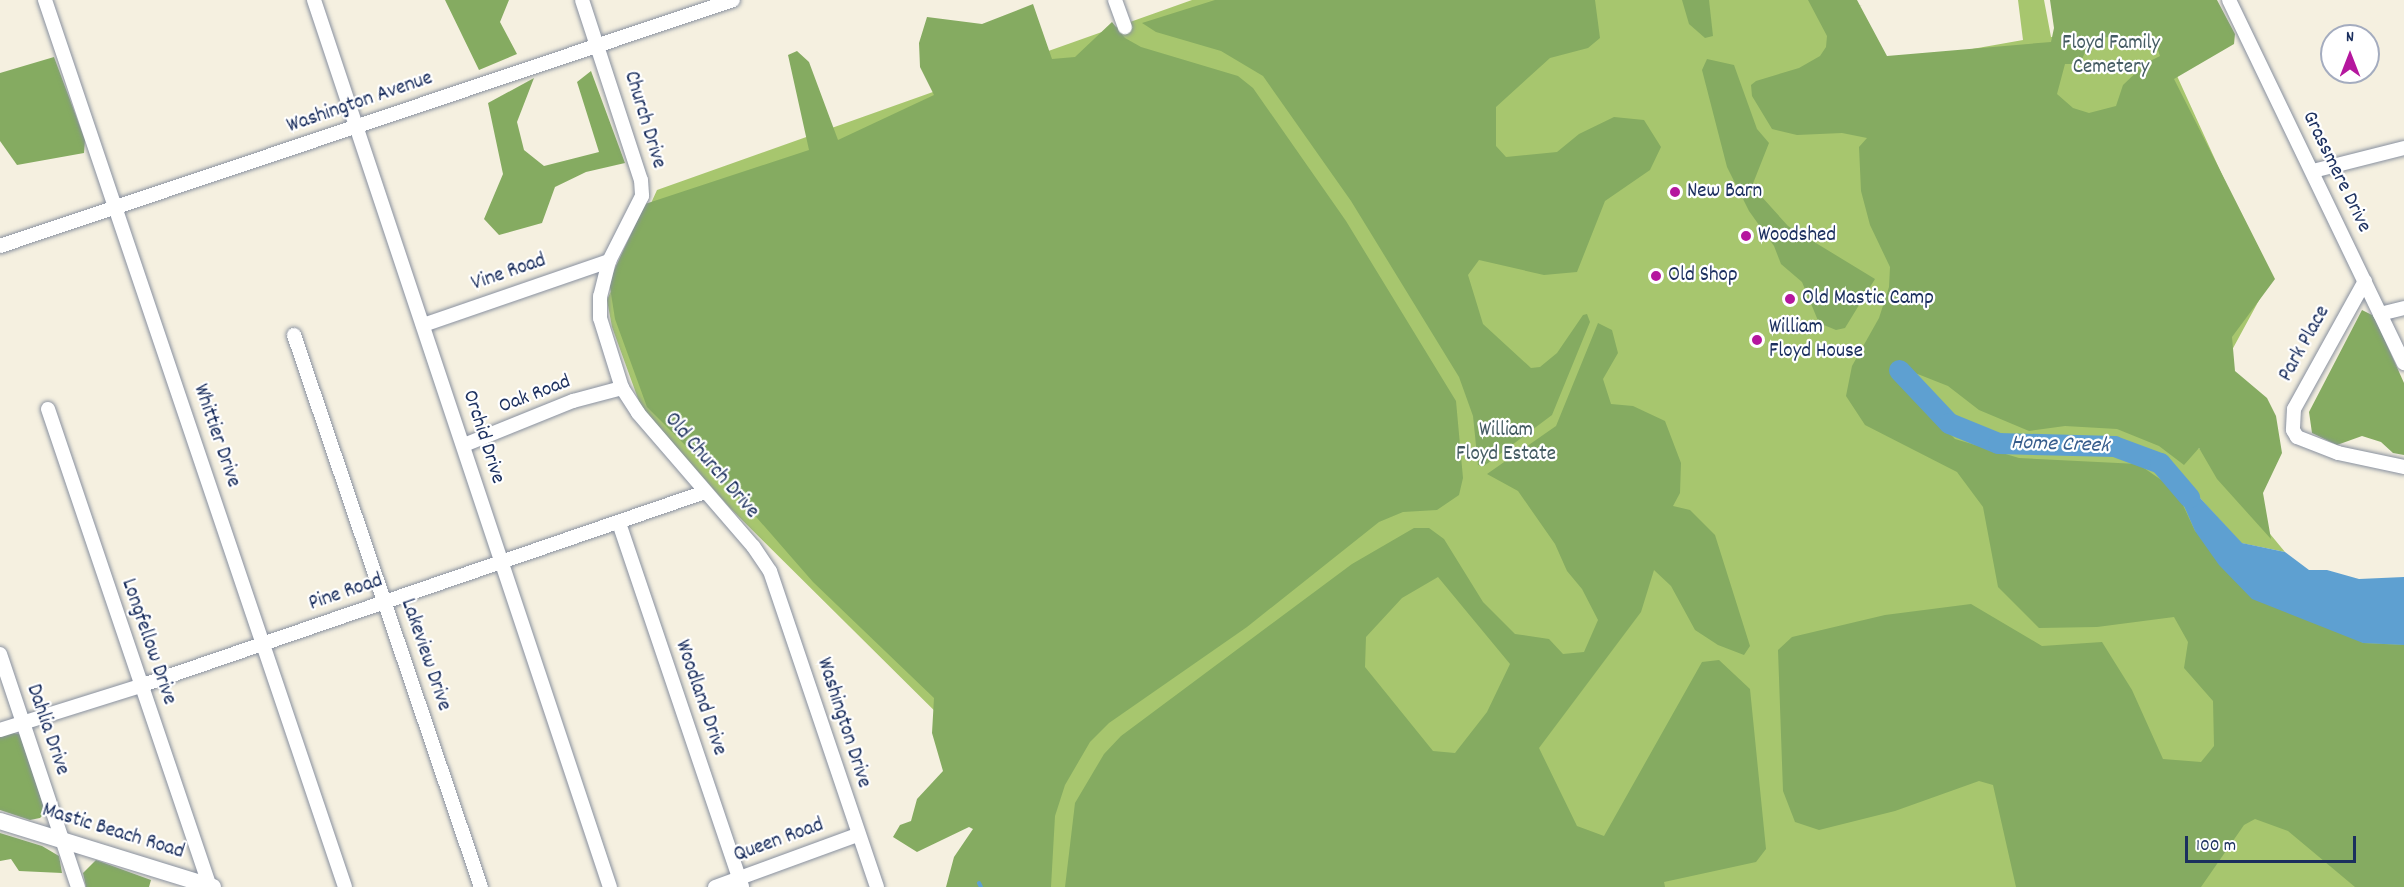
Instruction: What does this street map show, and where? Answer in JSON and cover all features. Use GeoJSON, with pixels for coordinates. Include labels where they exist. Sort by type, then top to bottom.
{"type":"FeatureCollection","features":[{"type":"Feature","properties":{"kind":"street","name":"Whittier Drive"},"geometry":{"type":"LineString","coordinates":[[45,0],[345,887]]}},
{"type":"Feature","properties":{"kind":"street","name":"Orchid Drive"},"geometry":{"type":"LineString","coordinates":[[314,0],[610,887]]}},
{"type":"Feature","properties":{"kind":"street","name":"Church Drive"},"geometry":{"type":"LineString","coordinates":[[582,0],[641,180],[642,196],[609,261],[600,296],[600,318],[622,388]]}},
{"type":"Feature","properties":{"kind":"street","name":"Washington Avenue"},"geometry":{"type":"LineString","coordinates":[[0,246],[116,209],[733,0]]}},
{"type":"Feature","properties":{"kind":"street"},"geometry":{"type":"LineString","coordinates":[[1115,0],[1125,27]]}},
{"type":"Feature","properties":{"kind":"street","name":"Grassmere Drive"},"geometry":{"type":"LineString","coordinates":[[2229,0],[2404,363]]}},
{"type":"Feature","properties":{"kind":"street"},"geometry":{"type":"LineString","coordinates":[[2313,171],[2404,147]]}},
{"type":"Feature","properties":{"kind":"street","name":"Vine Road"},"geometry":{"type":"LineString","coordinates":[[423,325],[609,261]]}},
{"type":"Feature","properties":{"kind":"street","name":"Park Place"},"geometry":{"type":"LineString","coordinates":[[2365,281],[2294,409],[2292,430],[2297,437],[2338,453],[2404,467]]}},
{"type":"Feature","properties":{"kind":"street"},"geometry":{"type":"LineString","coordinates":[[2380,314],[2404,308]]}},
{"type":"Feature","properties":{"kind":"street","name":"Lakeview Drive"},"geometry":{"type":"LineString","coordinates":[[294,334],[481,887]]}},
{"type":"Feature","properties":{"kind":"street","name":"Oak Road"},"geometry":{"type":"LineString","coordinates":[[464,445],[573,401],[622,388]]}},
{"type":"Feature","properties":{"kind":"street","name":"Old Church Drive"},"geometry":{"type":"LineString","coordinates":[[622,388],[638,413],[770,571]]}},
{"type":"Feature","properties":{"kind":"street","name":"Longfellow Drive"},"geometry":{"type":"LineString","coordinates":[[48,409],[140,686],[211,886]]}},
{"type":"Feature","properties":{"kind":"street","name":"Pine Road"},"geometry":{"type":"LineString","coordinates":[[0,730],[140,686],[502,564],[705,492]]}},
{"type":"Feature","properties":{"kind":"street","name":"Woodland Drive"},"geometry":{"type":"LineString","coordinates":[[619,523],[741,883]]}},
{"type":"Feature","properties":{"kind":"street","name":"Washington Drive"},"geometry":{"type":"LineString","coordinates":[[770,571],[857,835],[877,887]]}},
{"type":"Feature","properties":{"kind":"street","name":"Dahlia Drive"},"geometry":{"type":"LineString","coordinates":[[0,654],[78,887]]}},
{"type":"Feature","properties":{"kind":"street","name":"Mastic Beach Road"},"geometry":{"type":"LineString","coordinates":[[0,821],[211,886]]}},
{"type":"Feature","properties":{"kind":"street","name":"Queen Road"},"geometry":{"type":"LineString","coordinates":[[715,887],[741,883],[857,835]]}},
{"type":"Feature","properties":{"kind":"green space"},"geometry":{"type":"Polygon","coordinates":[[[445,0],[509,0],[500,22],[517,54],[479,70],[445,0]]]}},
{"type":"Feature","properties":{"kind":"green space","name":"William Floyd Estate"},"geometry":{"type":"Polygon","coordinates":[[[1192,0],[1842,0],[1882,65],[2023,40],[2018,0],[2044,0],[2051,37],[2157,32],[2270,280],[2174,457],[2199,448],[2285,552],[2241,543],[2187,484],[2171,476],[2187,507],[2242,562],[2404,638],[2404,887],[951,887],[992,844],[967,743],[731,509],[641,407],[612,327],[607,300],[657,190],[1192,0]]]}},
{"type":"Feature","properties":{"kind":"green space"},"geometry":{"type":"Polygon","coordinates":[[[1215,0],[1595,0],[1600,38],[1588,48],[1550,58],[1496,107],[1496,146],[1506,157],[1557,152],[1579,134],[1614,117],[1644,120],[1661,147],[1650,170],[1605,201],[1577,272],[1544,275],[1479,260],[1468,275],[1483,324],[1531,368],[1540,367],[1557,353],[1583,315],[1587,314],[1590,322],[1552,415],[1484,466],[1478,465],[1473,416],[1459,377],[1351,201],[1263,76],[1221,51],[1156,32],[1142,23],[1215,0]]]}},
{"type":"Feature","properties":{"kind":"green space"},"geometry":{"type":"Polygon","coordinates":[[[1682,0],[1709,0],[1713,36],[1705,38],[1689,24],[1682,0]]]}},
{"type":"Feature","properties":{"kind":"green space"},"geometry":{"type":"Polygon","coordinates":[[[1808,0],[1857,0],[1887,56],[2051,42],[2054,28],[2050,0],[2217,0],[2235,34],[2234,44],[2174,79],[2275,279],[2232,337],[2235,371],[2267,398],[2276,416],[2282,453],[2263,493],[2271,539],[2217,479],[2199,448],[2184,465],[2159,446],[2117,429],[2065,426],[2029,431],[1979,410],[1948,386],[1910,371],[1901,384],[1955,439],[2019,458],[2138,464],[2176,490],[2195,531],[2363,643],[2404,645],[2404,887],[2355,887],[2288,831],[2255,819],[2244,825],[2201,887],[2016,887],[1993,785],[1979,781],[1895,811],[1819,830],[1795,822],[1783,791],[1778,650],[1792,637],[1885,615],[1971,604],[2042,646],[2102,642],[2132,690],[2163,759],[2201,762],[2214,746],[2213,701],[2184,668],[2188,642],[2174,617],[2097,627],[2039,628],[1998,587],[1983,507],[1957,472],[1865,425],[1846,396],[1852,366],[1879,318],[1889,287],[1890,267],[1870,225],[1861,191],[1859,147],[1867,138],[1842,133],[1797,135],[1772,129],[1752,96],[1751,85],[1756,81],[1799,68],[1820,56],[1826,47],[1827,36],[1808,0]],[[2153,35],[2091,38],[2080,64],[2065,64],[2057,94],[2073,108],[2089,113],[2116,106],[2123,85],[2146,63],[2160,56],[2153,35]]]}},
{"type":"Feature","properties":{"kind":"green space"},"geometry":{"type":"Polygon","coordinates":[[[1033,4],[1052,59],[1075,57],[1112,22],[1125,38],[1141,47],[1238,76],[1253,88],[1346,221],[1456,401],[1463,478],[1459,495],[1437,510],[1403,512],[1379,522],[1247,627],[1109,723],[1090,742],[1065,785],[1055,816],[1051,887],[946,887],[954,857],[973,829],[969,827],[917,852],[893,837],[900,825],[911,821],[917,799],[943,771],[932,733],[934,698],[813,582],[751,511],[647,407],[615,319],[609,281],[645,204],[809,150],[788,55],[797,51],[809,62],[838,140],[934,95],[920,67],[919,43],[927,17],[982,24],[1033,4]]]}},
{"type":"Feature","properties":{"kind":"green space"},"geometry":{"type":"Polygon","coordinates":[[[54,57],[85,140],[84,153],[17,165],[0,141],[0,73],[54,57]]]}},
{"type":"Feature","properties":{"kind":"green space"},"geometry":{"type":"Polygon","coordinates":[[[1707,59],[1734,65],[1757,129],[1769,143],[1752,186],[1788,226],[1875,279],[1845,328],[1836,330],[1819,323],[1802,282],[1781,264],[1774,246],[1749,211],[1727,167],[1702,70],[1707,59]]]}},
{"type":"Feature","properties":{"kind":"green space"},"geometry":{"type":"Polygon","coordinates":[[[591,71],[625,163],[586,172],[555,187],[542,223],[499,235],[484,219],[503,174],[488,103],[534,78],[517,122],[524,150],[544,166],[599,152],[577,82],[591,71]]]}},
{"type":"Feature","properties":{"kind":"green space"},"geometry":{"type":"Polygon","coordinates":[[[2362,310],[2374,316],[2404,383],[2404,455],[2393,453],[2381,442],[2362,436],[2337,445],[2312,433],[2309,412],[2362,310]]]}},
{"type":"Feature","properties":{"kind":"green space"},"geometry":{"type":"Polygon","coordinates":[[[1598,323],[1612,330],[1618,353],[1603,379],[1611,404],[1633,406],[1665,421],[1681,463],[1680,493],[1673,506],[1690,510],[1715,535],[1750,646],[1744,655],[1718,645],[1695,630],[1671,586],[1654,570],[1641,612],[1539,748],[1577,826],[1604,836],[1702,662],[1719,660],[1750,689],[1766,849],[1756,862],[1664,882],[1665,887],[1065,887],[1075,803],[1104,754],[1121,736],[1352,564],[1414,528],[1429,528],[1444,539],[1483,602],[1515,634],[1549,639],[1563,654],[1584,652],[1598,620],[1582,589],[1567,571],[1555,544],[1518,491],[1487,474],[1556,426],[1598,323]],[[1438,577],[1402,598],[1366,637],[1365,667],[1433,751],[1455,753],[1487,712],[1510,664],[1438,577]]]}},
{"type":"Feature","properties":{"kind":"green space"},"geometry":{"type":"Polygon","coordinates":[[[12,733],[20,734],[25,742],[45,813],[40,818],[30,820],[0,810],[0,737],[12,733]]]}},
{"type":"Feature","properties":{"kind":"green space"},"geometry":{"type":"Polygon","coordinates":[[[0,833],[42,846],[59,856],[62,873],[19,871],[11,859],[0,861],[0,833]]]}},
{"type":"Feature","properties":{"kind":"green space"},"geometry":{"type":"Polygon","coordinates":[[[96,860],[151,880],[149,887],[86,887],[83,873],[96,860]]]}},
{"type":"Feature","properties":{"kind":"water"},"geometry":{"type":"Polygon","coordinates":[[[2170,474],[2187,484],[2242,543],[2285,552],[2309,570],[2327,570],[2359,579],[2404,577],[2404,645],[2363,643],[2252,599],[2219,565],[2195,531],[2170,474]]]}},
{"type":"Feature","properties":{"kind":"waterway","name":"Home Creek"},"geometry":{"type":"LineString","coordinates":[[1899,370],[1949,423],[1998,443],[2114,446],[2160,463],[2189,497]]}},
{"type":"Feature","properties":{"kind":"waterway"},"geometry":{"type":"LineString","coordinates":[[979,883],[981,887]]}},
{"type":"Feature","properties":{"kind":"place","name":"New Barn"},"geometry":{"type":"Point","coordinates":[1675,192]}},
{"type":"Feature","properties":{"kind":"place","name":"Woodshed"},"geometry":{"type":"Point","coordinates":[1746,236]}},
{"type":"Feature","properties":{"kind":"place","name":"Old Shop"},"geometry":{"type":"Point","coordinates":[1656,276]}},
{"type":"Feature","properties":{"kind":"place","name":"Old Mastic Camp"},"geometry":{"type":"Point","coordinates":[1790,299]}},
{"type":"Feature","properties":{"kind":"place","name":"William Floyd House"},"geometry":{"type":"Point","coordinates":[1757,340]}},
{"type":"Feature","properties":{"kind":"park label","name":"Floyd Family Cemetery"},"geometry":{"type":"Point","coordinates":[2111,56]}}]}
